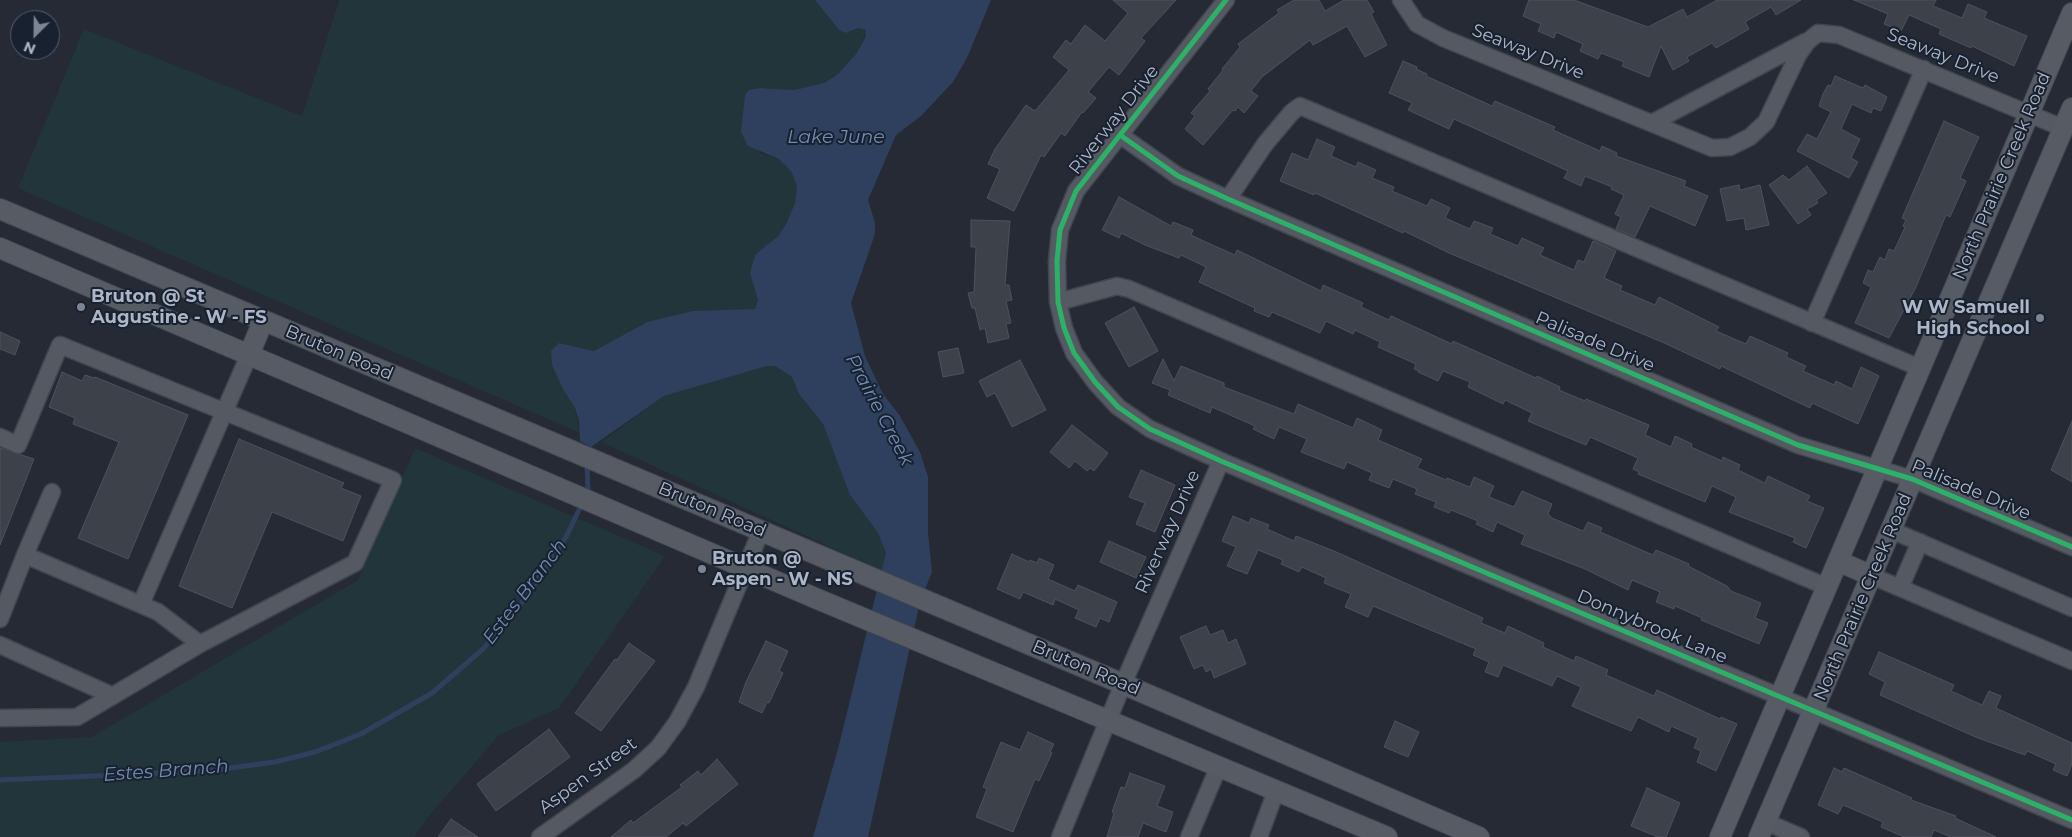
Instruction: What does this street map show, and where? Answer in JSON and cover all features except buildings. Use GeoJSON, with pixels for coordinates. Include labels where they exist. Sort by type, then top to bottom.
{"type":"FeatureCollection","features":[{"type":"Feature","properties":{"kind":"main road","name":"North Prairie Creek Road"},"geometry":{"type":"LineString","coordinates":[[1720,837],[1782,696],[1877,468],[2072,13]]}},
{"type":"Feature","properties":{"kind":"main road","name":"North Prairie Creek Road"},"geometry":{"type":"LineString","coordinates":[[1763,830],[2072,108]]}},
{"type":"Feature","properties":{"kind":"main road","name":"Bruton Road"},"geometry":{"type":"LineString","coordinates":[[0,209],[832,560],[1479,837]]}},
{"type":"Feature","properties":{"kind":"main road","name":"Bruton Road"},"geometry":{"type":"LineString","coordinates":[[0,248],[815,598],[1387,837]]}},
{"type":"Feature","properties":{"kind":"main road"},"geometry":{"type":"LineString","coordinates":[[249,355],[263,320]]}},
{"type":"Feature","properties":{"kind":"main road"},"geometry":{"type":"LineString","coordinates":[[1838,561],[1872,576]]}},
{"type":"Feature","properties":{"kind":"street","name":"Riverway Drive"},"geometry":{"type":"LineString","coordinates":[[1060,837],[1123,684],[1221,461],[1150,429],[1118,407],[1095,382],[1074,353],[1064,328],[1058,302],[1057,262],[1060,230],[1076,191],[1226,0]]}},
{"type":"Feature","properties":{"kind":"street","name":"Seaway Drive"},"geometry":{"type":"LineString","coordinates":[[1401,0],[1417,24],[1443,38],[1652,123],[1697,144],[1712,148],[1730,147],[1750,137],[1766,122],[1798,55],[1807,42]]}},
{"type":"Feature","properties":{"kind":"street","name":"Seaway Drive"},"geometry":{"type":"LineString","coordinates":[[1652,123],[1807,42],[1818,33],[1839,35],[2064,128]]}},
{"type":"Feature","properties":{"kind":"street"},"geometry":{"type":"LineString","coordinates":[[1812,323],[1924,69]]}},
{"type":"Feature","properties":{"kind":"street"},"geometry":{"type":"LineString","coordinates":[[1228,199],[1265,144],[1300,106],[1920,368]]}},
{"type":"Feature","properties":{"kind":"street","name":"Palisade Drive"},"geometry":{"type":"LineString","coordinates":[[1120,135],[1178,176],[1228,199],[1798,445],[1912,479],[2072,547]]}},
{"type":"Feature","properties":{"kind":"street"},"geometry":{"type":"LineString","coordinates":[[1058,302],[1117,286],[1129,289],[1827,587]]}},
{"type":"Feature","properties":{"kind":"street"},"geometry":{"type":"LineString","coordinates":[[0,437],[18,444],[60,345],[225,410],[393,480],[355,563],[200,644],[77,717],[0,718]]}},
{"type":"Feature","properties":{"kind":"street"},"geometry":{"type":"LineString","coordinates":[[141,604],[249,355]]}},
{"type":"Feature","properties":{"kind":"street","name":"Donnybrook Lane"},"geometry":{"type":"LineString","coordinates":[[1221,461],[1782,696],[2072,820]]}},
{"type":"Feature","properties":{"kind":"street"},"geometry":{"type":"LineString","coordinates":[[0,620],[52,492]]}},
{"type":"Feature","properties":{"kind":"street"},"geometry":{"type":"LineString","coordinates":[[1891,530],[2072,608]]}},
{"type":"Feature","properties":{"kind":"street","name":"Aspen Street"},"geometry":{"type":"LineString","coordinates":[[540,837],[634,770],[663,742],[677,722],[696,687],[761,531]]}},
{"type":"Feature","properties":{"kind":"street"},"geometry":{"type":"LineString","coordinates":[[1900,588],[1920,542]]}},
{"type":"Feature","properties":{"kind":"street"},"geometry":{"type":"LineString","coordinates":[[25,555],[158,612],[200,644]]}},
{"type":"Feature","properties":{"kind":"street"},"geometry":{"type":"LineString","coordinates":[[1872,576],[2072,662]]}},
{"type":"Feature","properties":{"kind":"street"},"geometry":{"type":"LineString","coordinates":[[0,645],[113,696]]}},
{"type":"Feature","properties":{"kind":"street"},"geometry":{"type":"LineString","coordinates":[[1189,837],[1218,768]]}},
{"type":"Feature","properties":{"kind":"street"},"geometry":{"type":"LineString","coordinates":[[1259,837],[1276,792]]}},
{"type":"Feature","properties":{"kind":"street"},"geometry":{"type":"LineString","coordinates":[[1763,830],[1801,837]]}},
{"type":"Feature","properties":{"kind":"green space"},"geometry":{"type":"Polygon","coordinates":[[[337,0],[815,0],[839,30],[846,33],[858,28],[867,30],[857,54],[838,74],[824,83],[794,90],[760,88],[760,153],[779,159],[791,171],[797,186],[795,203],[786,224],[778,236],[755,256],[750,273],[758,301],[755,310],[647,322],[594,351],[559,343],[564,391],[575,408],[580,433],[18,188],[84,29],[302,116],[339,1],[337,0]]]}},
{"type":"Feature","properties":{"kind":"green space"},"geometry":{"type":"Polygon","coordinates":[[[767,366],[775,366],[792,377],[799,394],[823,424],[850,495],[878,533],[886,553],[883,571],[601,442],[664,396],[767,366]]]}},
{"type":"Feature","properties":{"kind":"green space"},"geometry":{"type":"Polygon","coordinates":[[[415,448],[665,556],[559,708],[499,735],[428,817],[414,837],[0,837],[0,742],[92,737],[358,580],[415,448]]]}},
{"type":"Feature","properties":{"kind":"water","name":"Lake June"},"geometry":{"type":"Polygon","coordinates":[[[815,0],[991,0],[967,58],[953,82],[921,116],[896,135],[868,200],[875,223],[875,234],[851,303],[865,356],[883,394],[900,416],[920,452],[928,477],[928,533],[932,572],[920,602],[868,837],[813,837],[839,745],[886,553],[878,533],[850,495],[823,424],[799,394],[792,377],[775,366],[767,366],[664,396],[591,447],[580,441],[579,421],[575,408],[564,391],[552,365],[551,351],[559,343],[594,351],[647,322],[693,311],[755,309],[758,301],[750,273],[755,255],[778,236],[786,224],[795,203],[797,186],[791,171],[779,159],[748,146],[741,132],[745,95],[749,90],[760,88],[794,90],[824,83],[838,74],[856,54],[865,38],[866,30],[858,28],[846,33],[839,30],[815,0]]]}},
{"type":"Feature","properties":{"kind":"waterway","name":"Estes Branch"},"geometry":{"type":"LineString","coordinates":[[585,496],[588,491],[587,462]]}},
{"type":"Feature","properties":{"kind":"waterway","name":"Estes Branch"},"geometry":{"type":"LineString","coordinates":[[0,780],[208,771],[275,762],[315,752],[361,734],[432,693],[483,649],[524,600],[566,537],[582,504]]}},
{"type":"Feature","properties":{"kind":"cycle path"},"geometry":{"type":"LineString","coordinates":[[1226,0],[1076,191],[1060,230],[1057,261],[1058,302],[1064,328],[1074,353],[1095,382],[1118,407],[1150,429],[1221,461],[2072,820]]}},
{"type":"Feature","properties":{"kind":"cycle path"},"geometry":{"type":"LineString","coordinates":[[1120,135],[1178,176],[1228,199],[1798,445],[1912,479],[2072,547]]}},
{"type":"Feature","properties":{"kind":"place","name":"Bruton @ St Augustine - W - FS"},"geometry":{"type":"Point","coordinates":[81,307]}},
{"type":"Feature","properties":{"kind":"place","name":"W W Samuell High School"},"geometry":{"type":"Point","coordinates":[2040,318]}},
{"type":"Feature","properties":{"kind":"place","name":"Bruton @ Aspen - W - NS"},"geometry":{"type":"Point","coordinates":[702,569]}},
{"type":"Feature","properties":{"kind":"water label","name":"Prairie Creek"},"geometry":{"type":"Point","coordinates":[879,410]}}]}
